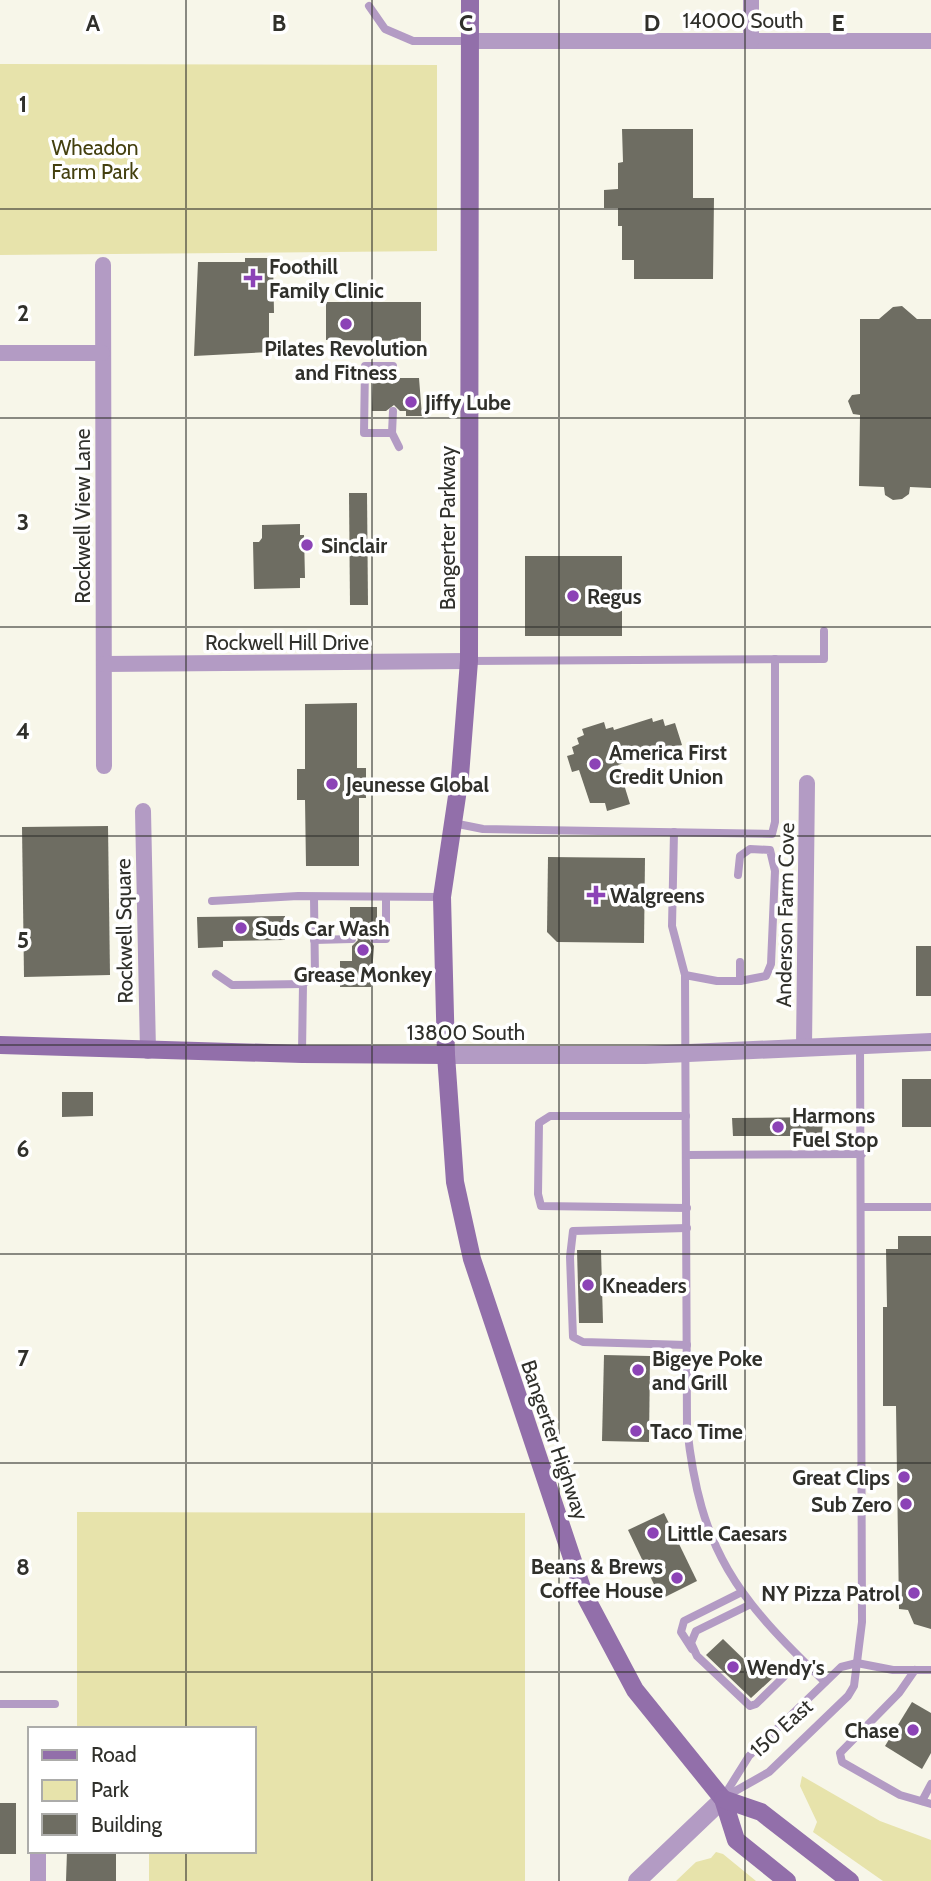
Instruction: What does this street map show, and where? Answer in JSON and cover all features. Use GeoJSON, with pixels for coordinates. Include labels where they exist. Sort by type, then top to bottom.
{"type":"FeatureCollection","features":[{"type":"Feature","properties":{"kind":"main road","name":"Bangerter Parkway"},"geometry":{"type":"LineString","coordinates":[[446,1055],[442,897],[450,822],[460,776],[469,661],[470,0]]}},
{"type":"Feature","properties":{"kind":"main road","name":"13800 South"},"geometry":{"type":"LineString","coordinates":[[0,1045],[302,1055],[446,1055]]}},
{"type":"Feature","properties":{"kind":"main road","name":"Bangerter Highway"},"geometry":{"type":"LineString","coordinates":[[446,1055],[455,1182],[472,1259],[584,1594],[635,1690],[723,1799],[736,1840],[787,1881]]}},
{"type":"Feature","properties":{"kind":"main road"},"geometry":{"type":"LineString","coordinates":[[723,1799],[761,1812],[850,1881]]}},
{"type":"Feature","properties":{"kind":"street"},"geometry":{"type":"LineString","coordinates":[[751,0],[751,41]]}},
{"type":"Feature","properties":{"kind":"street","name":"14000 South"},"geometry":{"type":"LineString","coordinates":[[470,41],[931,41]]}},
{"type":"Feature","properties":{"kind":"street","name":"Rockwell View Lane"},"geometry":{"type":"LineString","coordinates":[[103,265],[104,766]]}},
{"type":"Feature","properties":{"kind":"street"},"geometry":{"type":"LineString","coordinates":[[0,353],[102,353]]}},
{"type":"Feature","properties":{"kind":"street","name":"Rockwell Hill Drive"},"geometry":{"type":"LineString","coordinates":[[104,664],[469,661]]}},
{"type":"Feature","properties":{"kind":"street","name":"Anderson Farm Cove"},"geometry":{"type":"LineString","coordinates":[[804,1048],[807,783]]}},
{"type":"Feature","properties":{"kind":"street","name":"Rockwell Square"},"geometry":{"type":"LineString","coordinates":[[144,811],[148,1051]]}},
{"type":"Feature","properties":{"kind":"street","name":"13800 South"},"geometry":{"type":"LineString","coordinates":[[446,1055],[686,1052],[931,1042]]}},
{"type":"Feature","properties":{"kind":"street","name":"150 East"},"geometry":{"type":"LineString","coordinates":[[637,1881],[723,1799]]}},
{"type":"Feature","properties":{"kind":"street"},"geometry":{"type":"LineString","coordinates":[[38,1853],[38,1881]]}},
{"type":"Feature","properties":{"kind":"lane"},"geometry":{"type":"LineString","coordinates":[[369,6],[385,29],[413,41],[470,41]]}},
{"type":"Feature","properties":{"kind":"lane"},"geometry":{"type":"LineString","coordinates":[[392,433],[364,433],[365,366],[393,366],[393,378]]}},
{"type":"Feature","properties":{"kind":"lane"},"geometry":{"type":"LineString","coordinates":[[393,411],[392,433],[400,447]]}},
{"type":"Feature","properties":{"kind":"lane"},"geometry":{"type":"LineString","coordinates":[[469,661],[824,659],[824,631]]}},
{"type":"Feature","properties":{"kind":"lane"},"geometry":{"type":"LineString","coordinates":[[685,975],[740,981],[765,976],[771,964],[775,870],[770,850],[775,822],[775,659]]}},
{"type":"Feature","properties":{"kind":"lane"},"geometry":{"type":"LineString","coordinates":[[450,822],[484,829],[772,834]]}},
{"type":"Feature","properties":{"kind":"lane"},"geometry":{"type":"LineString","coordinates":[[674,832],[672,926],[685,975],[687,1427],[692,1472],[703,1517],[740,1593],[825,1682]]}},
{"type":"Feature","properties":{"kind":"lane"},"geometry":{"type":"LineString","coordinates":[[738,875],[740,856],[750,849],[770,850]]}},
{"type":"Feature","properties":{"kind":"lane"},"geometry":{"type":"LineString","coordinates":[[374,939],[386,939],[386,897]]}},
{"type":"Feature","properties":{"kind":"lane"},"geometry":{"type":"LineString","coordinates":[[212,901],[442,897]]}},
{"type":"Feature","properties":{"kind":"lane"},"geometry":{"type":"LineString","coordinates":[[216,974],[232,985],[303,984],[315,976],[314,898]]}},
{"type":"Feature","properties":{"kind":"lane"},"geometry":{"type":"LineString","coordinates":[[314,940],[352,939]]}},
{"type":"Feature","properties":{"kind":"lane"},"geometry":{"type":"LineString","coordinates":[[740,962],[740,981]]}},
{"type":"Feature","properties":{"kind":"lane"},"geometry":{"type":"LineString","coordinates":[[302,1055],[303,984]]}},
{"type":"Feature","properties":{"kind":"lane"},"geometry":{"type":"LineString","coordinates":[[860,1045],[862,1622],[858,1662],[893,1670],[931,1670]]}},
{"type":"Feature","properties":{"kind":"lane"},"geometry":{"type":"LineString","coordinates":[[687,1116],[550,1116],[539,1123],[538,1194],[541,1206],[687,1208]]}},
{"type":"Feature","properties":{"kind":"lane"},"geometry":{"type":"LineString","coordinates":[[687,1155],[862,1154]]}},
{"type":"Feature","properties":{"kind":"lane"},"geometry":{"type":"LineString","coordinates":[[862,1207],[931,1207]]}},
{"type":"Feature","properties":{"kind":"lane"},"geometry":{"type":"LineString","coordinates":[[687,1228],[573,1231],[570,1257],[573,1337],[583,1342],[687,1345]]}},
{"type":"Feature","properties":{"kind":"lane"},"geometry":{"type":"LineString","coordinates":[[740,1593],[684,1620],[681,1632],[697,1656],[750,1706],[756,1704],[802,1660]]}},
{"type":"Feature","properties":{"kind":"lane"},"geometry":{"type":"LineString","coordinates":[[697,1656],[691,1643],[696,1631],[749,1605]]}},
{"type":"Feature","properties":{"kind":"lane","name":"150 East"},"geometry":{"type":"LineString","coordinates":[[858,1662],[854,1686],[848,1696],[769,1772],[723,1799],[749,1756],[841,1667],[858,1662]]}},
{"type":"Feature","properties":{"kind":"lane"},"geometry":{"type":"LineString","coordinates":[[915,1670],[899,1693],[840,1753],[842,1762],[900,1795],[931,1804]]}},
{"type":"Feature","properties":{"kind":"lane"},"geometry":{"type":"LineString","coordinates":[[0,1704],[55,1704]]}},
{"type":"Feature","properties":{"kind":"lane"},"geometry":{"type":"LineString","coordinates":[[922,1801],[931,1784]]}},
{"type":"Feature","properties":{"kind":"green space","name":"Wheadon Farm Park"},"geometry":{"type":"Polygon","coordinates":[[[0,64],[437,65],[437,251],[0,255],[0,64]]]}},
{"type":"Feature","properties":{"kind":"green space"},"geometry":{"type":"Polygon","coordinates":[[[77,1512],[525,1513],[525,1881],[149,1881],[149,1853],[256,1853],[256,1727],[77,1727],[77,1512]]]}},
{"type":"Feature","properties":{"kind":"green space"},"geometry":{"type":"Polygon","coordinates":[[[802,1776],[880,1821],[931,1840],[931,1881],[883,1881],[813,1832],[817,1822],[800,1786],[802,1776]]]}},
{"type":"Feature","properties":{"kind":"green space"},"geometry":{"type":"Polygon","coordinates":[[[716,1852],[723,1854],[756,1881],[676,1881],[696,1862],[711,1858],[716,1852]]]}},
{"type":"Feature","properties":{"kind":"building"},"geometry":{"type":"Polygon","coordinates":[[[622,129],[693,129],[693,198],[714,198],[713,279],[634,279],[634,260],[622,260],[622,226],[618,226],[618,208],[604,208],[604,190],[618,189],[618,163],[623,162],[622,129]]]}},
{"type":"Feature","properties":{"kind":"building"},"geometry":{"type":"Polygon","coordinates":[[[245,258],[273,258],[274,313],[269,313],[269,352],[194,356],[198,262],[245,262],[245,258]]]}},
{"type":"Feature","properties":{"kind":"building"},"geometry":{"type":"Polygon","coordinates":[[[326,302],[421,302],[421,341],[326,340],[326,302]]]}},
{"type":"Feature","properties":{"kind":"building"},"geometry":{"type":"Polygon","coordinates":[[[902,306],[917,319],[931,319],[931,488],[910,487],[909,494],[902,499],[893,500],[885,495],[884,487],[859,486],[860,415],[853,414],[848,401],[852,395],[860,394],[860,319],[879,319],[893,307],[902,306]]]}},
{"type":"Feature","properties":{"kind":"building"},"geometry":{"type":"Polygon","coordinates":[[[373,378],[386,378],[392,384],[400,378],[419,378],[422,416],[406,416],[406,411],[400,411],[394,405],[386,411],[372,411],[373,378]]]}},
{"type":"Feature","properties":{"kind":"building"},"geometry":{"type":"Polygon","coordinates":[[[349,493],[367,493],[368,605],[350,605],[349,493]]]}},
{"type":"Feature","properties":{"kind":"building"},"geometry":{"type":"Polygon","coordinates":[[[300,524],[300,535],[304,535],[305,578],[300,578],[300,588],[254,589],[253,542],[259,542],[262,538],[262,525],[300,524]]]}},
{"type":"Feature","properties":{"kind":"building","name":"Regus"},"geometry":{"type":"Polygon","coordinates":[[[525,556],[622,556],[622,636],[525,636],[525,556]]]}},
{"type":"Feature","properties":{"kind":"building","name":"Jeunesse Global"},"geometry":{"type":"Polygon","coordinates":[[[357,703],[357,768],[366,768],[366,798],[359,798],[359,866],[306,866],[305,800],[297,800],[297,769],[305,769],[305,704],[357,703]]]}},
{"type":"Feature","properties":{"kind":"building","name":"America First Credit Union"},"geometry":{"type":"Polygon","coordinates":[[[652,718],[653,722],[663,719],[665,726],[675,723],[682,745],[661,751],[660,748],[623,759],[624,763],[618,765],[630,804],[607,811],[605,803],[590,803],[579,770],[572,772],[567,756],[574,754],[572,747],[579,744],[577,738],[584,735],[582,729],[604,722],[606,729],[613,727],[614,730],[652,718]]]}},
{"type":"Feature","properties":{"kind":"building"},"geometry":{"type":"Polygon","coordinates":[[[108,826],[110,975],[24,977],[22,827],[108,826]]]}},
{"type":"Feature","properties":{"kind":"building","name":"Walgreens"},"geometry":{"type":"Polygon","coordinates":[[[548,857],[645,858],[644,943],[557,942],[547,932],[548,857]]]}},
{"type":"Feature","properties":{"kind":"building","name":"Grease Monkey"},"geometry":{"type":"Polygon","coordinates":[[[350,907],[377,907],[377,925],[368,938],[374,946],[371,987],[340,987],[340,961],[352,961],[352,946],[358,940],[350,925],[350,907]]]}},
{"type":"Feature","properties":{"kind":"building","name":"Suds Car Wash"},"geometry":{"type":"Polygon","coordinates":[[[285,916],[285,940],[223,941],[223,947],[198,948],[197,917],[285,916]]]}},
{"type":"Feature","properties":{"kind":"building"},"geometry":{"type":"Polygon","coordinates":[[[916,946],[931,946],[931,996],[916,996],[916,946]]]}},
{"type":"Feature","properties":{"kind":"building"},"geometry":{"type":"Polygon","coordinates":[[[902,1079],[931,1079],[931,1127],[902,1127],[902,1079]]]}},
{"type":"Feature","properties":{"kind":"building"},"geometry":{"type":"Polygon","coordinates":[[[62,1092],[93,1092],[93,1116],[62,1117],[62,1092]]]}},
{"type":"Feature","properties":{"kind":"building","name":"Harmons Fuel Stop"},"geometry":{"type":"Polygon","coordinates":[[[823,1117],[822,1136],[733,1136],[732,1118],[823,1117]]]}},
{"type":"Feature","properties":{"kind":"building"},"geometry":{"type":"Polygon","coordinates":[[[898,1236],[931,1236],[931,1629],[914,1624],[908,1610],[899,1609],[896,1406],[883,1406],[883,1307],[887,1307],[886,1249],[898,1249],[898,1236]]]}},
{"type":"Feature","properties":{"kind":"building"},"geometry":{"type":"Polygon","coordinates":[[[577,1250],[601,1250],[603,1323],[579,1323],[577,1250]]]}},
{"type":"Feature","properties":{"kind":"building"},"geometry":{"type":"Polygon","coordinates":[[[604,1355],[650,1356],[649,1442],[602,1441],[604,1355]]]}},
{"type":"Feature","properties":{"kind":"building"},"geometry":{"type":"Polygon","coordinates":[[[664,1513],[697,1581],[661,1599],[628,1530],[664,1513]]]}},
{"type":"Feature","properties":{"kind":"building","name":"Wendy's"},"geometry":{"type":"Polygon","coordinates":[[[723,1639],[756,1671],[764,1664],[775,1676],[751,1698],[706,1655],[723,1639]]]}},
{"type":"Feature","properties":{"kind":"building","name":"Chase"},"geometry":{"type":"Polygon","coordinates":[[[912,1702],[931,1713],[931,1753],[922,1769],[885,1746],[912,1702]]]}},
{"type":"Feature","properties":{"kind":"building"},"geometry":{"type":"Polygon","coordinates":[[[0,1803],[16,1803],[16,1854],[0,1854],[0,1803]]]}},
{"type":"Feature","properties":{"kind":"building"},"geometry":{"type":"Polygon","coordinates":[[[67,1853],[116,1853],[116,1881],[66,1881],[67,1853]]]}},
{"type":"Feature","properties":{"kind":"place","name":"Foothill Family Clinic"},"geometry":{"type":"Point","coordinates":[253,278]}},
{"type":"Feature","properties":{"kind":"place","name":"Pilates Revolution and Fitness"},"geometry":{"type":"Point","coordinates":[346,324]}},
{"type":"Feature","properties":{"kind":"place","name":"Jiffy Lube"},"geometry":{"type":"Point","coordinates":[411,402]}},
{"type":"Feature","properties":{"kind":"place","name":"Sinclair"},"geometry":{"type":"Point","coordinates":[307,545]}},
{"type":"Feature","properties":{"kind":"place","name":"Regus"},"geometry":{"type":"Point","coordinates":[573,596]}},
{"type":"Feature","properties":{"kind":"place","name":"America First Credit Union"},"geometry":{"type":"Point","coordinates":[595,764]}},
{"type":"Feature","properties":{"kind":"place","name":"Jeunesse Global"},"geometry":{"type":"Point","coordinates":[332,784]}},
{"type":"Feature","properties":{"kind":"place","name":"Walgreens"},"geometry":{"type":"Point","coordinates":[596,895]}},
{"type":"Feature","properties":{"kind":"place","name":"Suds Car Wash"},"geometry":{"type":"Point","coordinates":[241,928]}},
{"type":"Feature","properties":{"kind":"place","name":"Grease Monkey"},"geometry":{"type":"Point","coordinates":[363,950]}},
{"type":"Feature","properties":{"kind":"place","name":"Harmons Fuel Stop"},"geometry":{"type":"Point","coordinates":[778,1127]}},
{"type":"Feature","properties":{"kind":"place","name":"Kneaders"},"geometry":{"type":"Point","coordinates":[588,1285]}},
{"type":"Feature","properties":{"kind":"place","name":"Bigeye Poke and Grill"},"geometry":{"type":"Point","coordinates":[638,1370]}},
{"type":"Feature","properties":{"kind":"place","name":"Taco Time"},"geometry":{"type":"Point","coordinates":[636,1431]}},
{"type":"Feature","properties":{"kind":"place","name":"Great Clips"},"geometry":{"type":"Point","coordinates":[904,1477]}},
{"type":"Feature","properties":{"kind":"place","name":"Sub Zero"},"geometry":{"type":"Point","coordinates":[906,1504]}},
{"type":"Feature","properties":{"kind":"place","name":"Little Caesars"},"geometry":{"type":"Point","coordinates":[653,1533]}},
{"type":"Feature","properties":{"kind":"place","name":"Beans & Brews Coffee House"},"geometry":{"type":"Point","coordinates":[677,1578]}},
{"type":"Feature","properties":{"kind":"place","name":"NY Pizza Patrol"},"geometry":{"type":"Point","coordinates":[914,1593]}},
{"type":"Feature","properties":{"kind":"place","name":"Wendy's"},"geometry":{"type":"Point","coordinates":[733,1667]}},
{"type":"Feature","properties":{"kind":"place","name":"Chase"},"geometry":{"type":"Point","coordinates":[913,1730]}}]}
